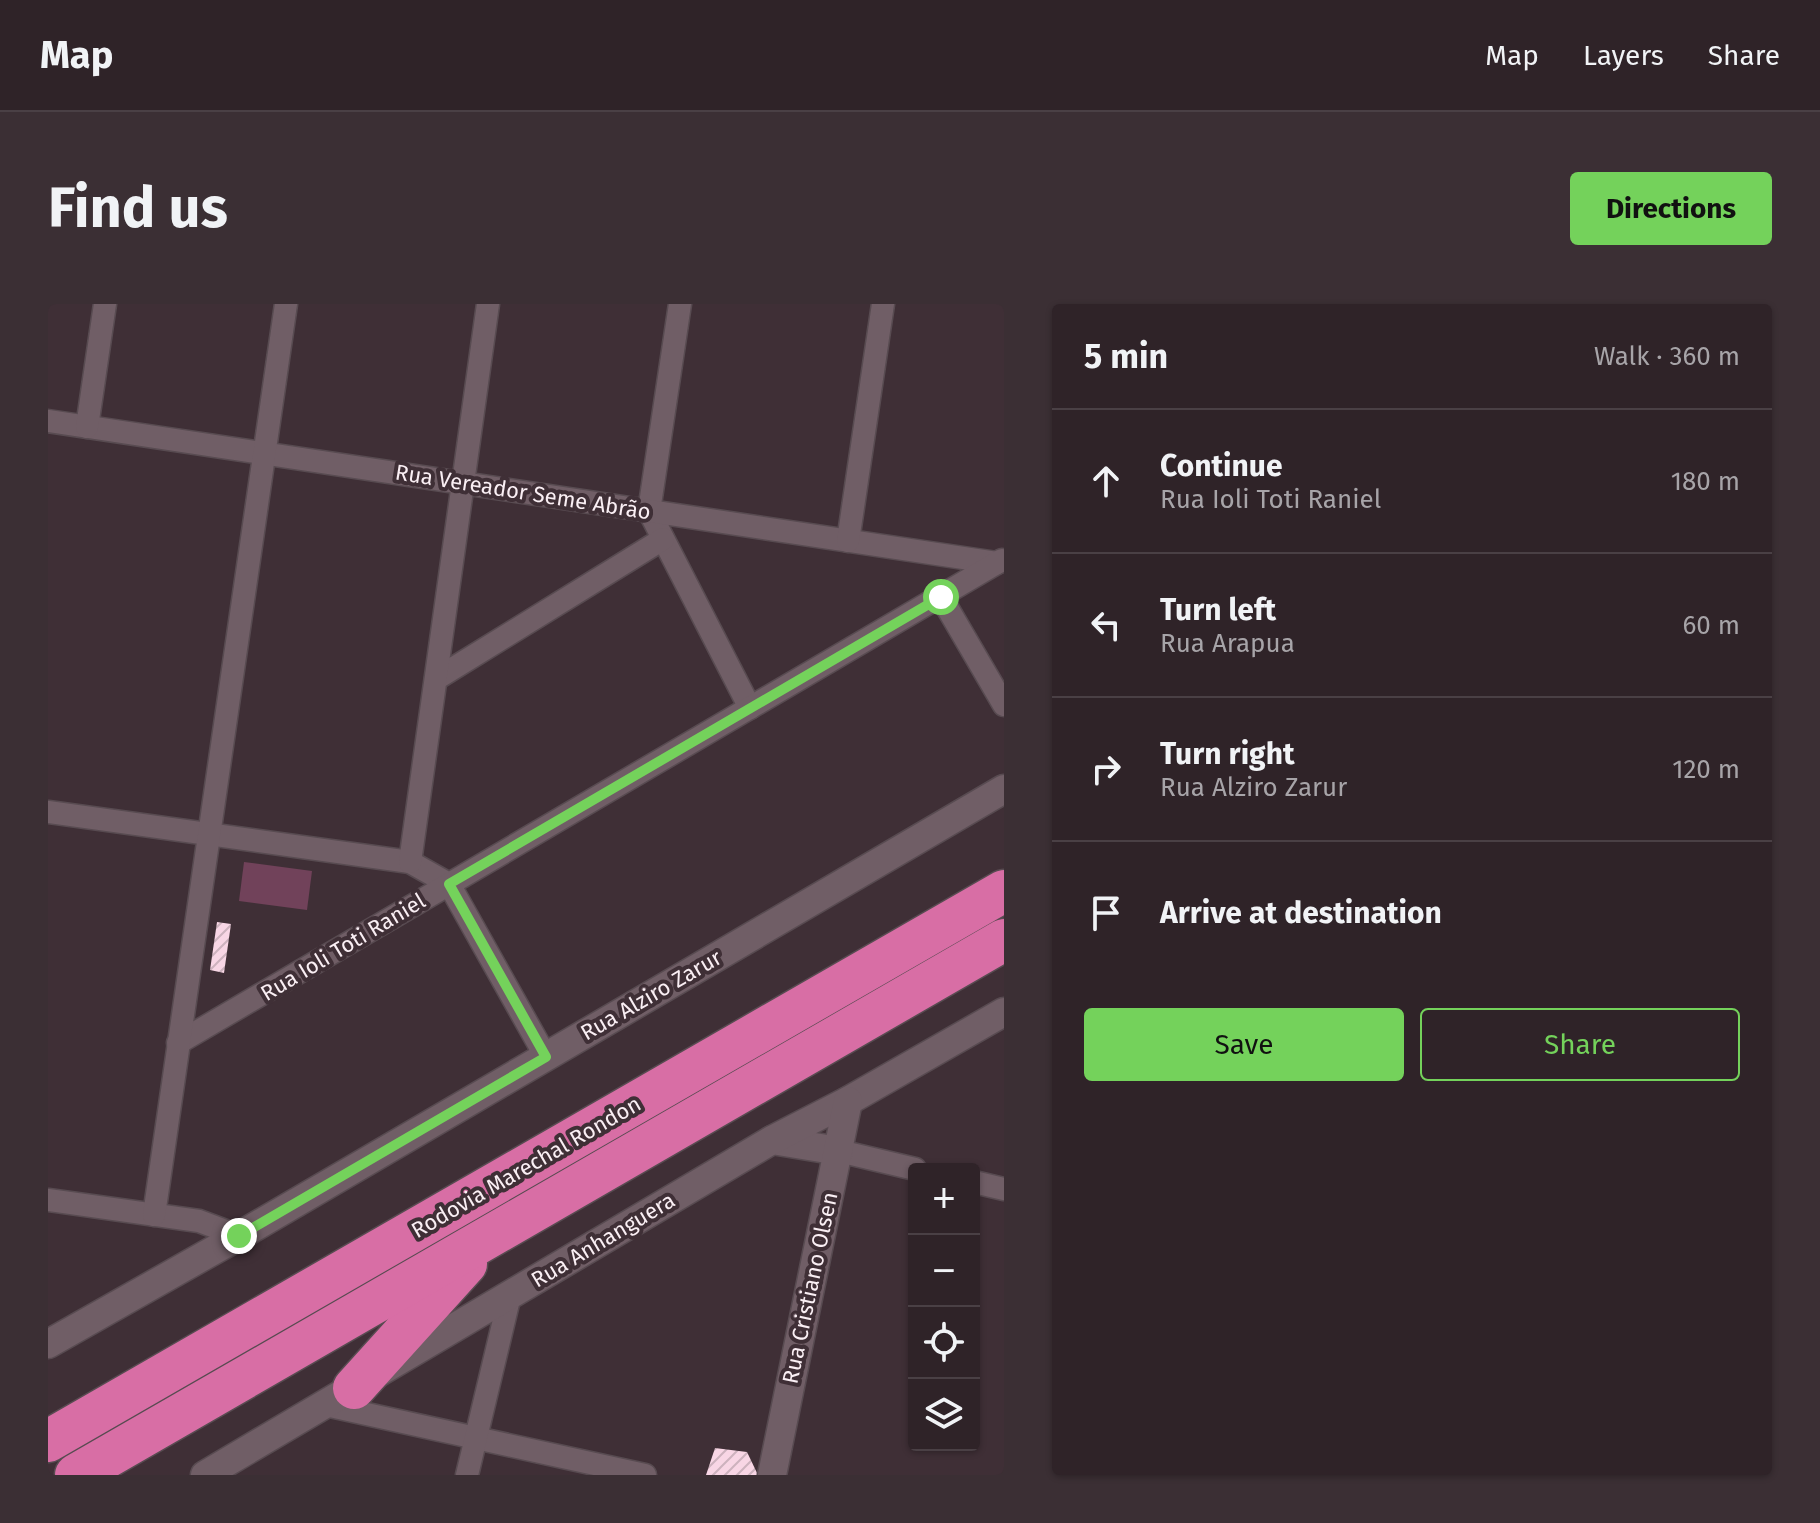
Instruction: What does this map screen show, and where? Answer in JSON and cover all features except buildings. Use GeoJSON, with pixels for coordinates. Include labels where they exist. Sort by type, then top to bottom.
{"type":"FeatureCollection","features":[{"type":"Feature","properties":{"kind":"highway","name":"Rodovia Marechal Rondon"},"geometry":{"type":"LineString","coordinates":[[48,1441],[1004,891]]}},
{"type":"Feature","properties":{"kind":"highway","name":"Rodovia Marechal Rondon"},"geometry":{"type":"LineString","coordinates":[[76,1475],[1004,940]]}},
{"type":"Feature","properties":{"kind":"highway"},"geometry":{"type":"LineString","coordinates":[[338,1396],[465,1264],[507,1225]]}},
{"type":"Feature","properties":{"kind":"street"},"geometry":{"type":"LineString","coordinates":[[87,427],[105,304]]}},
{"type":"Feature","properties":{"kind":"street"},"geometry":{"type":"LineString","coordinates":[[154,1215],[286,304]]}},
{"type":"Feature","properties":{"kind":"street"},"geometry":{"type":"LineString","coordinates":[[410,862],[488,304]]}},
{"type":"Feature","properties":{"kind":"street"},"geometry":{"type":"LineString","coordinates":[[680,304],[649,511],[750,708]]}},
{"type":"Feature","properties":{"kind":"street"},"geometry":{"type":"LineString","coordinates":[[848,541],[883,304]]}},
{"type":"Feature","properties":{"kind":"street","name":"Rua Vereador Seme Abrão"},"geometry":{"type":"LineString","coordinates":[[48,421],[848,541],[1001,561]]}},
{"type":"Feature","properties":{"kind":"street"},"geometry":{"type":"LineString","coordinates":[[436,679],[663,539]]}},
{"type":"Feature","properties":{"kind":"street","name":"Rua Ioli Toti Raniel"},"geometry":{"type":"LineString","coordinates":[[178,1043],[1001,561]]}},
{"type":"Feature","properties":{"kind":"street"},"geometry":{"type":"LineString","coordinates":[[941,597],[1004,705]]}},
{"type":"Feature","properties":{"kind":"street","name":"Rua Alziro Zarur"},"geometry":{"type":"LineString","coordinates":[[48,1344],[239,1236],[1004,789]]}},
{"type":"Feature","properties":{"kind":"street"},"geometry":{"type":"LineString","coordinates":[[48,812],[410,862],[449,884],[546,1057]]}},
{"type":"Feature","properties":{"kind":"street","name":"Rua Anhanguera"},"geometry":{"type":"LineString","coordinates":[[205,1475],[772,1140],[848,1101],[1004,1012]]}},
{"type":"Feature","properties":{"kind":"street","name":"Rua Cristiano Olsen"},"geometry":{"type":"LineString","coordinates":[[772,1475],[848,1101]]}},
{"type":"Feature","properties":{"kind":"street"},"geometry":{"type":"LineString","coordinates":[[772,1140],[839,1151],[908,1167]]}},
{"type":"Feature","properties":{"kind":"street"},"geometry":{"type":"LineString","coordinates":[[980,1183],[1004,1189]]}},
{"type":"Feature","properties":{"kind":"street"},"geometry":{"type":"LineString","coordinates":[[48,1200],[199,1221],[239,1236]]}},
{"type":"Feature","properties":{"kind":"street"},"geometry":{"type":"LineString","coordinates":[[467,1475],[510,1295]]}},
{"type":"Feature","properties":{"kind":"street"},"geometry":{"type":"LineString","coordinates":[[338,1396],[474,1437],[645,1475]]}},
{"type":"Feature","properties":{"kind":"shaded area"},"geometry":{"type":"Polygon","coordinates":[[[244,862],[312,871],[307,910],[239,901],[244,862]]]}},
{"type":"Feature","properties":{"kind":"route"},"geometry":{"type":"LineString","coordinates":[[239,1236],[546,1057],[449,884],[941,597]]}}]}
